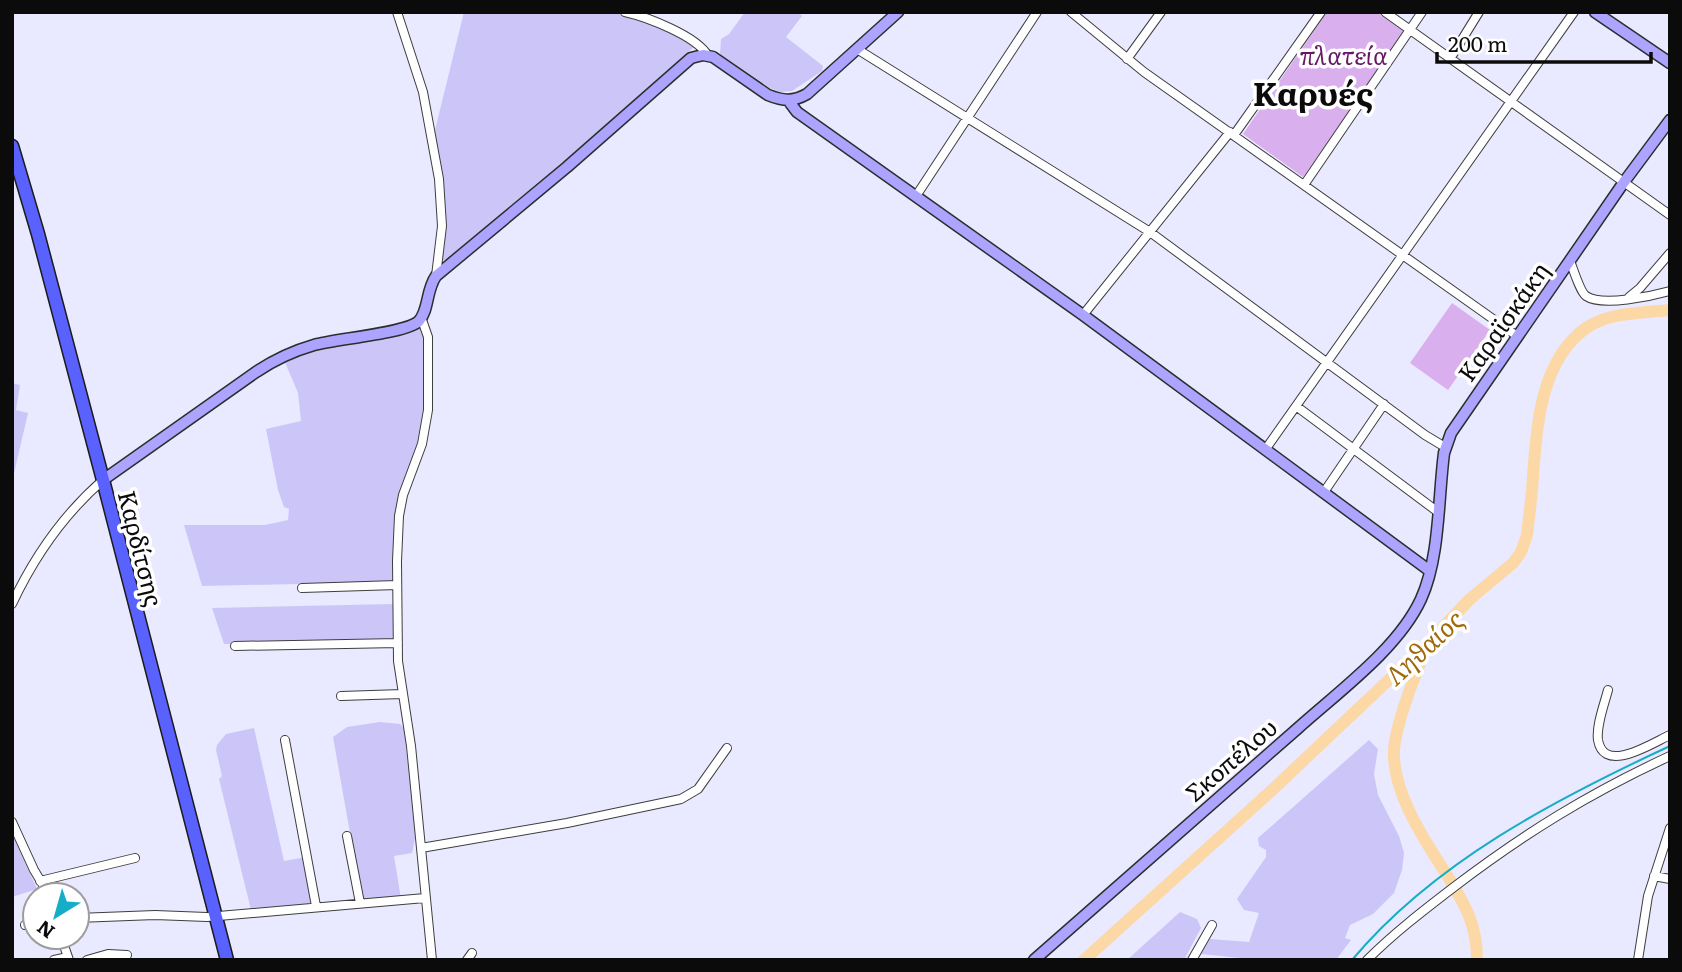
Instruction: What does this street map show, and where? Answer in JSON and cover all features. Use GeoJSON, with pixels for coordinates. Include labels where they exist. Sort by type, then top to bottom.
{"type":"FeatureCollection","features":[{"type":"Feature","properties":{"kind":"main road","name":"Καρδίτσης"},"geometry":{"type":"LineString","coordinates":[[12,146],[103,480],[227,960]]}},
{"type":"Feature","properties":{"kind":"street"},"geometry":{"type":"LineString","coordinates":[[397,12],[423,92],[439,178],[442,226],[436,276]]}},
{"type":"Feature","properties":{"kind":"street"},"geometry":{"type":"LineString","coordinates":[[625,12],[668,27],[700,47],[708,56]]}},
{"type":"Feature","properties":{"kind":"street"},"geometry":{"type":"LineString","coordinates":[[12,604],[39,553],[73,511],[103,480],[280,358],[320,343],[411,326],[418,322],[428,289],[436,276],[567,167],[683,63],[696,56],[708,56],[768,95],[788,100],[807,94],[898,12]]}},
{"type":"Feature","properties":{"kind":"street"},"geometry":{"type":"LineString","coordinates":[[916,196],[1037,12]]}},
{"type":"Feature","properties":{"kind":"street"},"geometry":{"type":"LineString","coordinates":[[1071,12],[1127,59],[1517,336]]}},
{"type":"Feature","properties":{"kind":"street"},"geometry":{"type":"LineString","coordinates":[[1127,59],[1160,12]]}},
{"type":"Feature","properties":{"kind":"street"},"geometry":{"type":"LineString","coordinates":[[1083,315],[1232,134],[1321,12]]}},
{"type":"Feature","properties":{"kind":"street"},"geometry":{"type":"LineString","coordinates":[[1385,12],[1670,215]]}},
{"type":"Feature","properties":{"kind":"street"},"geometry":{"type":"LineString","coordinates":[[1304,185],[1422,12]]}},
{"type":"Feature","properties":{"kind":"street"},"geometry":{"type":"LineString","coordinates":[[1450,59],[1479,12]]}},
{"type":"Feature","properties":{"kind":"street"},"geometry":{"type":"LineString","coordinates":[[1265,450],[1574,12]]}},
{"type":"Feature","properties":{"kind":"street"},"geometry":{"type":"LineString","coordinates":[[1595,12],[1670,63]]}},
{"type":"Feature","properties":{"kind":"street"},"geometry":{"type":"LineString","coordinates":[[857,49],[1150,232],[1445,447]]}},
{"type":"Feature","properties":{"kind":"street"},"geometry":{"type":"LineString","coordinates":[[788,100],[797,112],[1083,315],[1430,571]]}},
{"type":"Feature","properties":{"kind":"street","name":"Καραϊσκάκη"},"geometry":{"type":"LineString","coordinates":[[1430,571],[1445,447],[1455,425],[1670,120]]}},
{"type":"Feature","properties":{"kind":"street"},"geometry":{"type":"LineString","coordinates":[[1620,301],[1635,293],[1670,253]]}},
{"type":"Feature","properties":{"kind":"street"},"geometry":{"type":"LineString","coordinates":[[1570,261],[1585,296],[1620,301],[1670,291]]}},
{"type":"Feature","properties":{"kind":"street"},"geometry":{"type":"LineString","coordinates":[[421,317],[428,337],[428,410],[422,444],[403,495],[399,516],[397,585],[402,694],[411,747],[432,960]]}},
{"type":"Feature","properties":{"kind":"street"},"geometry":{"type":"LineString","coordinates":[[1324,492],[1384,404]]}},
{"type":"Feature","properties":{"kind":"street"},"geometry":{"type":"LineString","coordinates":[[1296,406],[1438,512]]}},
{"type":"Feature","properties":{"kind":"street","name":"Σκοπέλου"},"geometry":{"type":"LineString","coordinates":[[1034,960],[1385,650],[1399,635],[1417,607],[1430,571]]}},
{"type":"Feature","properties":{"kind":"street"},"geometry":{"type":"LineString","coordinates":[[302,587],[397,585]]}},
{"type":"Feature","properties":{"kind":"street"},"geometry":{"type":"LineString","coordinates":[[235,646],[398,643]]}},
{"type":"Feature","properties":{"kind":"street"},"geometry":{"type":"LineString","coordinates":[[1608,690],[1598,732],[1598,742],[1604,752],[1611,757],[1623,756],[1670,735]]}},
{"type":"Feature","properties":{"kind":"street"},"geometry":{"type":"LineString","coordinates":[[341,696],[402,694]]}},
{"type":"Feature","properties":{"kind":"street"},"geometry":{"type":"LineString","coordinates":[[285,740],[316,906]]}},
{"type":"Feature","properties":{"kind":"street"},"geometry":{"type":"LineString","coordinates":[[421,848],[567,823],[681,799],[698,789],[726,748]]}},
{"type":"Feature","properties":{"kind":"street"},"geometry":{"type":"LineString","coordinates":[[1367,960],[1439,898],[1524,835],[1573,805],[1670,756]]}},
{"type":"Feature","properties":{"kind":"street"},"geometry":{"type":"LineString","coordinates":[[12,822],[40,881],[135,858]]}},
{"type":"Feature","properties":{"kind":"street"},"geometry":{"type":"LineString","coordinates":[[1638,960],[1644,915],[1670,828]]}},
{"type":"Feature","properties":{"kind":"street"},"geometry":{"type":"LineString","coordinates":[[348,836],[360,903]]}},
{"type":"Feature","properties":{"kind":"street"},"geometry":{"type":"LineString","coordinates":[[1654,876],[1670,879]]}},
{"type":"Feature","properties":{"kind":"street"},"geometry":{"type":"LineString","coordinates":[[91,917],[122,915],[195,918],[425,898]]}},
{"type":"Feature","properties":{"kind":"street"},"geometry":{"type":"LineString","coordinates":[[1192,960],[1212,925]]}},
{"type":"Feature","properties":{"kind":"street"},"geometry":{"type":"LineString","coordinates":[[87,960],[108,954],[127,955]]}},
{"type":"Feature","properties":{"kind":"street"},"geometry":{"type":"LineString","coordinates":[[54,960],[68,958]]}},
{"type":"Feature","properties":{"kind":"shaded area"},"geometry":{"type":"Polygon","coordinates":[[[464,12],[611,12],[653,22],[694,47],[577,150],[446,260],[442,260],[445,214],[434,134],[464,12]]]}},
{"type":"Feature","properties":{"kind":"shaded area"},"geometry":{"type":"Polygon","coordinates":[[[745,12],[798,12],[802,16],[786,37],[823,66],[822,71],[792,91],[780,92],[720,54],[721,39],[729,34],[745,12]]]}},
{"type":"Feature","properties":{"kind":"shaded area"},"geometry":{"type":"Polygon","coordinates":[[[421,326],[426,329],[427,375],[423,433],[401,494],[394,579],[389,582],[202,586],[184,525],[265,525],[288,520],[289,509],[284,507],[278,490],[266,429],[301,421],[298,393],[284,360],[327,346],[421,326]]]}},
{"type":"Feature","properties":{"kind":"shaded area"},"geometry":{"type":"Polygon","coordinates":[[[12,383],[20,385],[16,410],[28,413],[12,482],[12,383]]]}},
{"type":"Feature","properties":{"kind":"shaded area"},"geometry":{"type":"Polygon","coordinates":[[[394,604],[395,640],[295,643],[224,644],[212,608],[394,604]]]}},
{"type":"Feature","properties":{"kind":"shaded area"},"geometry":{"type":"Polygon","coordinates":[[[380,722],[400,724],[404,728],[416,834],[412,853],[394,856],[401,899],[362,901],[333,737],[347,727],[380,722]]]}},
{"type":"Feature","properties":{"kind":"shaded area"},"geometry":{"type":"Polygon","coordinates":[[[254,728],[284,861],[306,857],[313,904],[251,910],[219,779],[222,776],[216,750],[226,734],[254,728]]]}},
{"type":"Feature","properties":{"kind":"shaded area"},"geometry":{"type":"Polygon","coordinates":[[[1369,740],[1378,749],[1374,774],[1378,795],[1399,836],[1404,853],[1402,870],[1394,893],[1373,914],[1350,925],[1345,938],[1351,940],[1336,960],[1260,960],[1201,954],[1210,939],[1249,942],[1259,913],[1244,910],[1237,899],[1266,857],[1266,850],[1259,846],[1258,838],[1369,740]]]}},
{"type":"Feature","properties":{"kind":"shaded area"},"geometry":{"type":"Polygon","coordinates":[[[12,833],[33,881],[21,881],[21,894],[12,897],[12,833]]]}},
{"type":"Feature","properties":{"kind":"shaded area"},"geometry":{"type":"Polygon","coordinates":[[[1180,912],[1197,919],[1201,928],[1184,960],[1127,960],[1180,912]]]}},
{"type":"Feature","properties":{"kind":"green space","name":"πλατεία"},"geometry":{"type":"Polygon","coordinates":[[[1327,12],[1376,12],[1405,32],[1303,177],[1243,134],[1327,12]]]}},
{"type":"Feature","properties":{"kind":"green space"},"geometry":{"type":"Polygon","coordinates":[[[1452,303],[1490,330],[1448,390],[1410,363],[1452,303]]]}},
{"type":"Feature","properties":{"kind":"waterway","name":"Ληθαίος"},"geometry":{"type":"LineString","coordinates":[[1084,960],[1270,792],[1431,640],[1470,599],[1513,563],[1521,552],[1527,535],[1539,416],[1550,376],[1559,358],[1571,342],[1595,323],[1626,314],[1670,310]]}},
{"type":"Feature","properties":{"kind":"waterway"},"geometry":{"type":"LineString","coordinates":[[1426,649],[1408,694],[1395,741],[1394,758],[1402,794],[1409,811],[1469,915],[1475,936],[1477,960]]}},
{"type":"Feature","properties":{"kind":"railway"},"geometry":{"type":"LineString","coordinates":[[1352,960],[1420,893],[1499,836],[1584,788],[1670,746]]}},
{"type":"Feature","properties":{"kind":"district","name":"Καρυές"},"geometry":{"type":"Point","coordinates":[1313,92]}}]}
